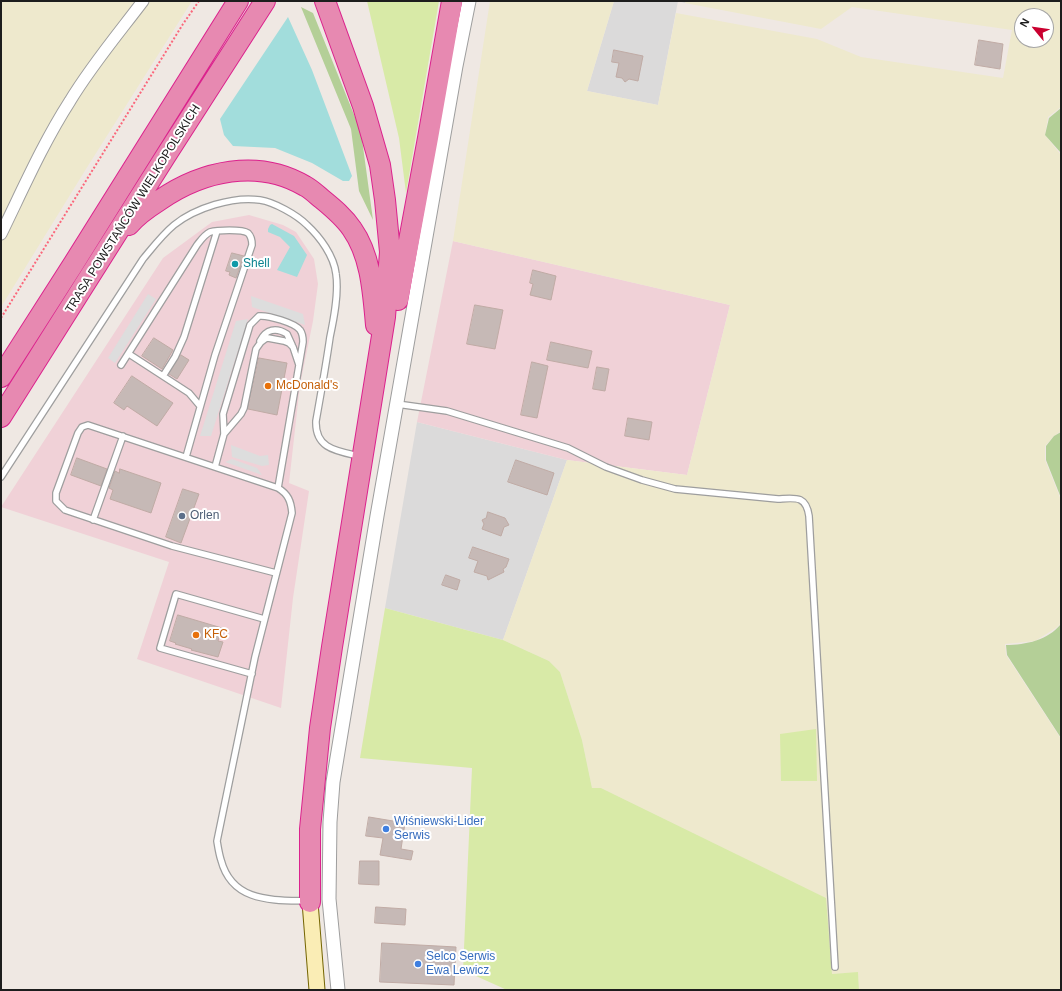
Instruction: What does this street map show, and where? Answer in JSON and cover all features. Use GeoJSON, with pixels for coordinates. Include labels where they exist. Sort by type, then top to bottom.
{"type":"FeatureCollection","features":[{"type":"Feature","properties":{"kind":"highway","name":"TRASA POWSTAŃCÓW WIELKOPOLSKICH"},"geometry":{"type":"LineString","coordinates":[[1,377],[238,1]]}},
{"type":"Feature","properties":{"kind":"highway","name":"TRASA POWSTAŃCÓW WIELKOPOLSKICH"},"geometry":{"type":"LineString","coordinates":[[1,417],[265,1]]}},
{"type":"Feature","properties":{"kind":"highway"},"geometry":{"type":"LineString","coordinates":[[310,902],[310,829],[320,728],[386,317],[390,252],[380,165],[363,106],[324,1]]}},
{"type":"Feature","properties":{"kind":"highway"},"geometry":{"type":"LineString","coordinates":[[380,352],[394,320],[452,1]]}},
{"type":"Feature","properties":{"kind":"highway"},"geometry":{"type":"LineString","coordinates":[[104,256],[133,220],[169,193],[214,174],[236,170],[258,170],[274,173],[305,186],[340,213],[353,230],[367,260],[380,352]]}},
{"type":"Feature","properties":{"kind":"main road"},"geometry":{"type":"LineString","coordinates":[[310,902],[317,990]]}},
{"type":"Feature","properties":{"kind":"street"},"geometry":{"type":"LineString","coordinates":[[1,234],[44,148],[70,101],[143,1]]}},
{"type":"Feature","properties":{"kind":"street"},"geometry":{"type":"LineString","coordinates":[[338,990],[329,899],[330,822],[333,782],[354,651],[456,66],[470,1]]}},
{"type":"Feature","properties":{"kind":"lane"},"geometry":{"type":"LineString","coordinates":[[1,477],[143,258],[158,240],[175,224],[192,214],[213,206],[238,200],[261,200],[288,210],[299,217],[312,230],[328,250],[336,273],[336,307],[317,414],[316,430],[320,440],[326,446],[334,450],[363,457]]}},
{"type":"Feature","properties":{"kind":"lane"},"geometry":{"type":"LineString","coordinates":[[163,376],[175,357],[184,337],[218,231]]}},
{"type":"Feature","properties":{"kind":"lane"},"geometry":{"type":"LineString","coordinates":[[121,365],[205,235],[218,231],[242,231],[248,234],[252,240],[252,245],[216,354],[186,457]]}},
{"type":"Feature","properties":{"kind":"lane"},"geometry":{"type":"LineString","coordinates":[[215,467],[224,434],[224,414],[250,325],[259,316],[265,315],[296,326],[302,332],[303,342],[278,488]]}},
{"type":"Feature","properties":{"kind":"lane"},"geometry":{"type":"LineString","coordinates":[[224,434],[242,414],[256,349],[263,334],[270,330],[288,334],[299,365]]}},
{"type":"Feature","properties":{"kind":"lane"},"geometry":{"type":"LineString","coordinates":[[256,349],[263,340],[268,338],[284,341],[293,347]]}},
{"type":"Feature","properties":{"kind":"lane"},"geometry":{"type":"LineString","coordinates":[[129,354],[189,393],[200,406]]}},
{"type":"Feature","properties":{"kind":"lane"},"geometry":{"type":"LineString","coordinates":[[397,404],[447,411],[568,448],[606,467],[642,480],[675,489],[778,499],[794,498],[805,503],[808,508],[809,516],[835,967]]}},
{"type":"Feature","properties":{"kind":"lane"},"geometry":{"type":"LineString","coordinates":[[276,572],[172,546],[64,510],[56,500],[56,493],[78,433],[82,427],[88,425],[278,488],[289,498],[292,513],[264,619],[217,841],[221,861],[229,878],[243,891],[260,899],[310,902]]}},
{"type":"Feature","properties":{"kind":"lane"},"geometry":{"type":"LineString","coordinates":[[93,520],[123,436]]}},
{"type":"Feature","properties":{"kind":"lane"},"geometry":{"type":"LineString","coordinates":[[252,674],[160,648],[176,594],[264,619]]}},
{"type":"Feature","properties":{"kind":"path"},"geometry":{"type":"LineString","coordinates":[[1,318],[179,31],[200,1]]}},
{"type":"Feature","properties":{"kind":"shaded area"},"geometry":{"type":"Polygon","coordinates":[[[1,1],[192,1],[1,307],[1,1]]]}},
{"type":"Feature","properties":{"kind":"shaded area"},"geometry":{"type":"Polygon","coordinates":[[[490,1],[614,1],[587,91],[658,105],[676,13],[817,39],[861,57],[1003,78],[1012,30],[852,7],[821,29],[685,3],[686,1],[1061,1],[1061,107],[1048,117],[1045,135],[1061,155],[1061,431],[1045,446],[1045,460],[1061,500],[1061,623],[1056,628],[1035,641],[1005,644],[1006,655],[1061,739],[1061,990],[859,990],[858,973],[832,974],[825,898],[601,788],[592,788],[582,740],[560,672],[549,661],[503,640],[567,460],[687,475],[730,305],[453,241],[490,1]]]}},
{"type":"Feature","properties":{"kind":"shaded area"},"geometry":{"type":"Polygon","coordinates":[[[614,1],[678,1],[658,105],[587,91],[614,1]]]}},
{"type":"Feature","properties":{"kind":"shaded area"},"geometry":{"type":"Polygon","coordinates":[[[249,215],[283,225],[296,232],[314,259],[318,284],[313,321],[300,385],[289,483],[309,491],[293,598],[281,708],[137,659],[169,562],[1,507],[163,258],[212,222],[249,215]]]}},
{"type":"Feature","properties":{"kind":"shaded area"},"geometry":{"type":"Polygon","coordinates":[[[453,241],[730,305],[687,475],[567,460],[417,422],[453,241]]]}},
{"type":"Feature","properties":{"kind":"shaded area"},"geometry":{"type":"Polygon","coordinates":[[[148,294],[156,299],[115,363],[108,358],[148,294]]]}},
{"type":"Feature","properties":{"kind":"shaded area"},"geometry":{"type":"Polygon","coordinates":[[[251,296],[303,314],[305,325],[252,307],[251,296]]]}},
{"type":"Feature","properties":{"kind":"shaded area"},"geometry":{"type":"Polygon","coordinates":[[[248,319],[211,436],[200,436],[236,321],[248,319]]]}},
{"type":"Feature","properties":{"kind":"shaded area"},"geometry":{"type":"Polygon","coordinates":[[[417,422],[567,460],[503,640],[385,608],[417,422]]]}},
{"type":"Feature","properties":{"kind":"shaded area"},"geometry":{"type":"Polygon","coordinates":[[[231,445],[260,456],[268,455],[269,465],[262,466],[232,457],[231,445]]]}},
{"type":"Feature","properties":{"kind":"shaded area"},"geometry":{"type":"Polygon","coordinates":[[[232,459],[257,468],[262,475],[225,462],[232,459]]]}},
{"type":"Feature","properties":{"kind":"green space"},"geometry":{"type":"Polygon","coordinates":[[[367,1],[439,1],[406,193],[399,138],[367,1]]]}},
{"type":"Feature","properties":{"kind":"green space"},"geometry":{"type":"Polygon","coordinates":[[[301,7],[313,13],[361,132],[373,220],[359,191],[351,129],[301,7]]]}},
{"type":"Feature","properties":{"kind":"green space"},"geometry":{"type":"Polygon","coordinates":[[[1061,108],[1061,153],[1045,135],[1049,118],[1061,108]]]}},
{"type":"Feature","properties":{"kind":"green space"},"geometry":{"type":"Polygon","coordinates":[[[1061,432],[1061,498],[1046,460],[1046,446],[1054,436],[1061,432]]]}},
{"type":"Feature","properties":{"kind":"green space"},"geometry":{"type":"Polygon","coordinates":[[[385,608],[503,640],[549,661],[560,672],[582,740],[592,788],[601,788],[826,898],[832,974],[858,972],[859,990],[507,990],[463,971],[472,768],[360,758],[385,608]]]}},
{"type":"Feature","properties":{"kind":"green space"},"geometry":{"type":"Polygon","coordinates":[[[1061,624],[1061,738],[1007,655],[1006,645],[1029,643],[1043,638],[1061,624]]]}},
{"type":"Feature","properties":{"kind":"green space"},"geometry":{"type":"Polygon","coordinates":[[[816,729],[817,781],[781,781],[780,734],[816,729]]]}},
{"type":"Feature","properties":{"kind":"water"},"geometry":{"type":"Polygon","coordinates":[[[288,17],[312,70],[352,176],[349,181],[343,181],[312,163],[275,148],[233,146],[224,135],[220,119],[288,17]]]}},
{"type":"Feature","properties":{"kind":"water"},"geometry":{"type":"Polygon","coordinates":[[[272,224],[294,236],[307,255],[297,277],[277,270],[290,247],[280,237],[268,232],[270,225],[272,224]]]}},
{"type":"Feature","properties":{"kind":"building"},"geometry":{"type":"Polygon","coordinates":[[[979,40],[1003,44],[1000,69],[975,65],[979,40]]]}},
{"type":"Feature","properties":{"kind":"building"},"geometry":{"type":"Polygon","coordinates":[[[614,50],[643,56],[638,81],[629,79],[625,82],[622,78],[616,77],[619,63],[612,62],[614,50]]]}},
{"type":"Feature","properties":{"kind":"building","name":"Shell"},"geometry":{"type":"Polygon","coordinates":[[[232,253],[244,256],[236,278],[229,275],[230,272],[226,271],[232,253]]]}},
{"type":"Feature","properties":{"kind":"building"},"geometry":{"type":"Polygon","coordinates":[[[533,270],[556,276],[551,300],[530,295],[533,284],[530,283],[533,270]]]}},
{"type":"Feature","properties":{"kind":"building"},"geometry":{"type":"Polygon","coordinates":[[[475,305],[503,310],[495,349],[467,344],[475,305]]]}},
{"type":"Feature","properties":{"kind":"building"},"geometry":{"type":"Polygon","coordinates":[[[154,338],[173,350],[162,369],[142,356],[154,338]]]}},
{"type":"Feature","properties":{"kind":"building"},"geometry":{"type":"Polygon","coordinates":[[[551,342],[592,351],[588,368],[547,360],[551,342]]]}},
{"type":"Feature","properties":{"kind":"building"},"geometry":{"type":"Polygon","coordinates":[[[181,355],[189,360],[177,379],[169,374],[181,355]]]}},
{"type":"Feature","properties":{"kind":"building","name":"McDonald's"},"geometry":{"type":"Polygon","coordinates":[[[259,358],[287,363],[277,415],[248,409],[259,358]]]}},
{"type":"Feature","properties":{"kind":"building"},"geometry":{"type":"Polygon","coordinates":[[[532,362],[548,366],[537,418],[521,415],[532,362]]]}},
{"type":"Feature","properties":{"kind":"building"},"geometry":{"type":"Polygon","coordinates":[[[597,367],[609,369],[605,391],[593,389],[597,367]]]}},
{"type":"Feature","properties":{"kind":"building"},"geometry":{"type":"Polygon","coordinates":[[[132,376],[173,403],[157,426],[127,406],[124,410],[114,403],[132,376]]]}},
{"type":"Feature","properties":{"kind":"building"},"geometry":{"type":"Polygon","coordinates":[[[628,418],[652,422],[649,440],[625,436],[628,418]]]}},
{"type":"Feature","properties":{"kind":"building"},"geometry":{"type":"Polygon","coordinates":[[[77,458],[107,469],[101,486],[71,475],[77,458]]]}},
{"type":"Feature","properties":{"kind":"building"},"geometry":{"type":"Polygon","coordinates":[[[516,460],[554,473],[547,495],[508,482],[516,460]]]}},
{"type":"Feature","properties":{"kind":"building"},"geometry":{"type":"Polygon","coordinates":[[[120,469],[161,483],[151,513],[110,499],[113,490],[109,488],[115,471],[119,473],[120,469]]]}},
{"type":"Feature","properties":{"kind":"building","name":"Orlen"},"geometry":{"type":"Polygon","coordinates":[[[183,489],[199,494],[181,543],[166,537],[183,489]]]}},
{"type":"Feature","properties":{"kind":"building"},"geometry":{"type":"Polygon","coordinates":[[[488,512],[505,518],[509,525],[504,527],[501,536],[482,529],[484,524],[482,520],[486,518],[488,512]]]}},
{"type":"Feature","properties":{"kind":"building"},"geometry":{"type":"Polygon","coordinates":[[[473,547],[509,559],[506,567],[503,569],[504,572],[488,580],[487,576],[474,572],[478,561],[469,558],[473,547]]]}},
{"type":"Feature","properties":{"kind":"building"},"geometry":{"type":"Polygon","coordinates":[[[446,575],[460,580],[457,590],[442,585],[446,575]]]}},
{"type":"Feature","properties":{"kind":"building","name":"KFC"},"geometry":{"type":"Polygon","coordinates":[[[178,615],[222,628],[218,641],[223,642],[218,657],[191,650],[192,649],[170,641],[178,615]]]}},
{"type":"Feature","properties":{"kind":"building","name":"Wiśniewski-Lider Serwis"},"geometry":{"type":"Polygon","coordinates":[[[369,817],[405,823],[401,849],[413,851],[411,860],[380,855],[383,838],[366,836],[369,817]]]}},
{"type":"Feature","properties":{"kind":"building"},"geometry":{"type":"Polygon","coordinates":[[[360,861],[379,861],[379,885],[359,884],[360,861]]]}},
{"type":"Feature","properties":{"kind":"building"},"geometry":{"type":"Polygon","coordinates":[[[376,907],[406,909],[405,925],[375,923],[376,907]]]}},
{"type":"Feature","properties":{"kind":"building","name":"Selco Serwis Ewa Lewicz"},"geometry":{"type":"Polygon","coordinates":[[[382,943],[456,947],[454,985],[380,982],[382,943]]]}},
{"type":"Feature","properties":{"kind":"place","name":"Shell"},"geometry":{"type":"Point","coordinates":[235,264]}},
{"type":"Feature","properties":{"kind":"place","name":"McDonald's"},"geometry":{"type":"Point","coordinates":[268,386]}},
{"type":"Feature","properties":{"kind":"place","name":"Orlen"},"geometry":{"type":"Point","coordinates":[182,516]}},
{"type":"Feature","properties":{"kind":"place","name":"KFC"},"geometry":{"type":"Point","coordinates":[196,635]}},
{"type":"Feature","properties":{"kind":"place","name":"Wiśniewski-Lider Serwis"},"geometry":{"type":"Point","coordinates":[386,829]}},
{"type":"Feature","properties":{"kind":"place","name":"Selco Serwis Ewa Lewicz"},"geometry":{"type":"Point","coordinates":[418,964]}}]}
